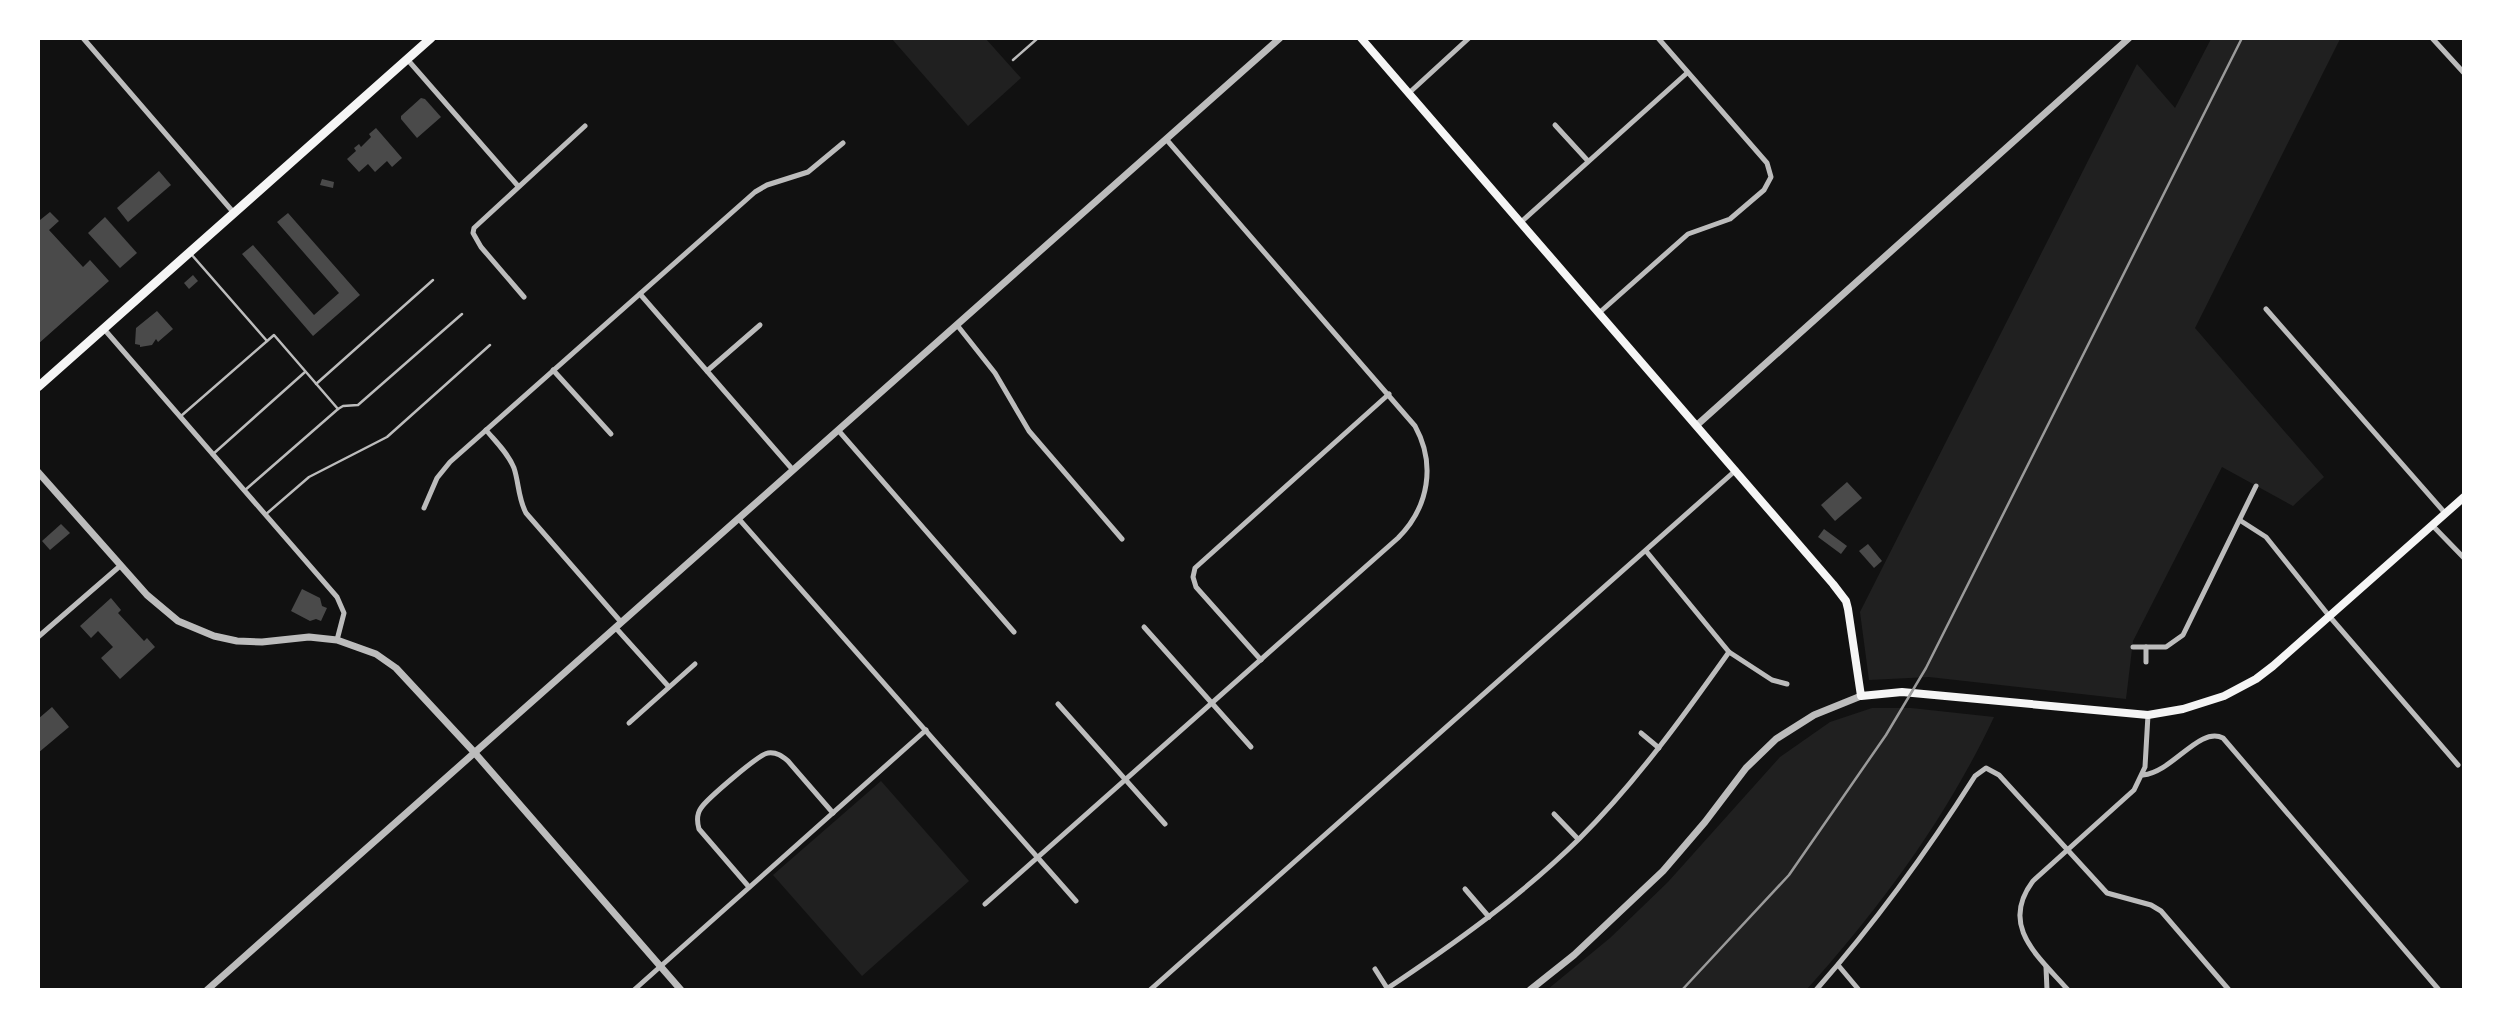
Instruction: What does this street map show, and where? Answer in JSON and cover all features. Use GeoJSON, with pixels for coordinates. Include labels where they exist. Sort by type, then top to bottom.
{"type":"FeatureCollection","features":[{"type":"Feature","properties":{"kind":"main road"},"geometry":{"type":"LineString","coordinates":[[38,387],[430,38]]}},
{"type":"Feature","properties":{"kind":"main road"},"geometry":{"type":"LineString","coordinates":[[1361,38],[1736,470],[1846,601],[1851,618],[1861,696],[1902,692],[2148,715],[2206,703],[2240,688],[2273,666],[2463,497]]}},
{"type":"Feature","properties":{"kind":"street"},"geometry":{"type":"LineString","coordinates":[[83,38],[234,213]]}},
{"type":"Feature","properties":{"kind":"street"},"geometry":{"type":"LineString","coordinates":[[207,989],[1280,38]]}},
{"type":"Feature","properties":{"kind":"street"},"geometry":{"type":"LineString","coordinates":[[1409,93],[1469,38]]}},
{"type":"Feature","properties":{"kind":"street"},"geometry":{"type":"LineString","coordinates":[[1599,313],[1688,234],[1736,215],[1764,190],[1771,177],[1767,163],[1658,38]]}},
{"type":"Feature","properties":{"kind":"street"},"geometry":{"type":"LineString","coordinates":[[2432,38],[2463,73]]}},
{"type":"Feature","properties":{"kind":"street"},"geometry":{"type":"LineString","coordinates":[[1697,425],[2127,39]]}},
{"type":"Feature","properties":{"kind":"street"},"geometry":{"type":"LineString","coordinates":[[407,59],[519,186]]}},
{"type":"Feature","properties":{"kind":"street"},"geometry":{"type":"LineString","coordinates":[[1521,222],[1687,73]]}},
{"type":"Feature","properties":{"kind":"street"},"geometry":{"type":"LineString","coordinates":[[1555,125],[1588,162]]}},
{"type":"Feature","properties":{"kind":"street"},"geometry":{"type":"LineString","coordinates":[[524,297],[481,247],[473,233],[476,224],[585,126]]}},
{"type":"Feature","properties":{"kind":"street"},"geometry":{"type":"LineString","coordinates":[[985,904],[1398,538],[1414,520],[1425,497],[1427,470],[1424,445],[1415,426],[1166,139]]}},
{"type":"Feature","properties":{"kind":"street"},"geometry":{"type":"LineString","coordinates":[[424,508],[442,471],[755,192],[767,185],[808,172],[842,143]]}},
{"type":"Feature","properties":{"kind":"street"},"geometry":{"type":"LineString","coordinates":[[640,294],[793,470]]}},
{"type":"Feature","properties":{"kind":"street"},"geometry":{"type":"LineString","coordinates":[[2266,309],[2445,513]]}},
{"type":"Feature","properties":{"kind":"street"},"geometry":{"type":"LineString","coordinates":[[707,371],[760,325]]}},
{"type":"Feature","properties":{"kind":"street"},"geometry":{"type":"LineString","coordinates":[[957,325],[995,373],[1029,431],[1122,539]]}},
{"type":"Feature","properties":{"kind":"street"},"geometry":{"type":"LineString","coordinates":[[103,329],[341,602],[344,613],[337,640]]}},
{"type":"Feature","properties":{"kind":"street"},"geometry":{"type":"LineString","coordinates":[[553,370],[611,434]]}},
{"type":"Feature","properties":{"kind":"street"},"geometry":{"type":"LineString","coordinates":[[1261,660],[1196,587],[1193,577],[1197,565],[1389,394]]}},
{"type":"Feature","properties":{"kind":"street"},"geometry":{"type":"LineString","coordinates":[[486,430],[502,448],[514,468],[519,497],[526,513],[669,687]]}},
{"type":"Feature","properties":{"kind":"street"},"geometry":{"type":"LineString","coordinates":[[838,430],[1014,632]]}},
{"type":"Feature","properties":{"kind":"street"},"geometry":{"type":"LineString","coordinates":[[1150,989],[1736,470]]}},
{"type":"Feature","properties":{"kind":"street"},"geometry":{"type":"LineString","coordinates":[[38,472],[147,595],[167,613],[189,626],[214,636],[248,642],[309,637],[337,640],[376,654],[396,668],[474,752],[681,989]]}},
{"type":"Feature","properties":{"kind":"street"},"geometry":{"type":"LineString","coordinates":[[2133,648],[2166,647],[2178,640],[2241,522],[2256,486]]}},
{"type":"Feature","properties":{"kind":"street"},"geometry":{"type":"LineString","coordinates":[[738,518],[1076,901]]}},
{"type":"Feature","properties":{"kind":"street"},"geometry":{"type":"LineString","coordinates":[[2241,522],[2266,537],[2324,606],[2330,617],[2458,765]]}},
{"type":"Feature","properties":{"kind":"street"},"geometry":{"type":"LineString","coordinates":[[2432,524],[2463,558]]}},
{"type":"Feature","properties":{"kind":"street"},"geometry":{"type":"LineString","coordinates":[[1646,551],[1729,652],[1772,680],[1787,684]]}},
{"type":"Feature","properties":{"kind":"street"},"geometry":{"type":"LineString","coordinates":[[38,637],[120,566]]}},
{"type":"Feature","properties":{"kind":"street"},"geometry":{"type":"LineString","coordinates":[[1144,627],[1251,747]]}},
{"type":"Feature","properties":{"kind":"street"},"geometry":{"type":"LineString","coordinates":[[2146,647],[2146,662]]}},
{"type":"Feature","properties":{"kind":"street"},"geometry":{"type":"LineString","coordinates":[[1375,969],[1386,989],[1489,917],[1578,839],[1659,748],[1729,652]]}},
{"type":"Feature","properties":{"kind":"street"},"geometry":{"type":"LineString","coordinates":[[629,723],[695,664]]}},
{"type":"Feature","properties":{"kind":"street"},"geometry":{"type":"LineString","coordinates":[[1530,989],[1574,955],[1636,899],[1705,822],[1746,768],[1776,739],[1814,715],[1861,696]]}},
{"type":"Feature","properties":{"kind":"street"},"geometry":{"type":"LineString","coordinates":[[1058,704],[1165,824]]}},
{"type":"Feature","properties":{"kind":"street"},"geometry":{"type":"LineString","coordinates":[[2068,989],[2045,964],[2021,929],[2019,909],[2025,892],[2034,881],[2126,798],[2143,775],[2148,715]]}},
{"type":"Feature","properties":{"kind":"street"},"geometry":{"type":"LineString","coordinates":[[634,989],[926,730]]}},
{"type":"Feature","properties":{"kind":"street"},"geometry":{"type":"LineString","coordinates":[[1641,733],[1659,748]]}},
{"type":"Feature","properties":{"kind":"street"},"geometry":{"type":"LineString","coordinates":[[2143,775],[2160,770],[2207,735],[2223,738],[2439,989]]}},
{"type":"Feature","properties":{"kind":"street"},"geometry":{"type":"LineString","coordinates":[[749,887],[699,829],[697,819],[700,809],[758,756],[771,752],[783,756],[833,813]]}},
{"type":"Feature","properties":{"kind":"street"},"geometry":{"type":"LineString","coordinates":[[1815,989],[1838,965],[1918,864],[1975,776],[1986,768],[1999,775],[2107,893],[2151,905],[2161,911],[2229,989]]}},
{"type":"Feature","properties":{"kind":"street"},"geometry":{"type":"LineString","coordinates":[[1554,814],[1578,839]]}},
{"type":"Feature","properties":{"kind":"street"},"geometry":{"type":"LineString","coordinates":[[1465,889],[1489,917]]}},
{"type":"Feature","properties":{"kind":"street"},"geometry":{"type":"LineString","coordinates":[[2045,964],[2047,989]]}},
{"type":"Feature","properties":{"kind":"street"},"geometry":{"type":"LineString","coordinates":[[1838,965],[1859,989]]}},
{"type":"Feature","properties":{"kind":"lane"},"geometry":{"type":"LineString","coordinates":[[1013,60],[1038,38]]}},
{"type":"Feature","properties":{"kind":"lane"},"geometry":{"type":"LineString","coordinates":[[190,253],[267,341]]}},
{"type":"Feature","properties":{"kind":"lane"},"geometry":{"type":"LineString","coordinates":[[316,384],[433,280]]}},
{"type":"Feature","properties":{"kind":"lane"},"geometry":{"type":"LineString","coordinates":[[244,491],[338,409],[358,405],[462,314]]}},
{"type":"Feature","properties":{"kind":"lane"},"geometry":{"type":"LineString","coordinates":[[180,417],[274,335],[338,409]]}},
{"type":"Feature","properties":{"kind":"lane"},"geometry":{"type":"LineString","coordinates":[[265,515],[309,477],[387,437],[489,345]]}},
{"type":"Feature","properties":{"kind":"lane"},"geometry":{"type":"LineString","coordinates":[[212,455],[305,372]]}},
{"type":"Feature","properties":{"kind":"shaded area"},"geometry":{"type":"Polygon","coordinates":[[[892,39],[986,39],[1021,78],[968,126],[892,39]]]}},
{"type":"Feature","properties":{"kind":"shaded area"},"geometry":{"type":"Polygon","coordinates":[[[2211,39],[2340,39],[2195,328],[2324,477],[2293,506],[2222,467],[2133,641],[2126,699],[1929,677],[1869,680],[1860,612],[2137,64],[2175,108],[2211,39]]]}},
{"type":"Feature","properties":{"kind":"shaded area"},"geometry":{"type":"Polygon","coordinates":[[[1872,708],[1911,708],[1994,717],[1976,754],[1911,860],[1861,926],[1807,989],[1548,989],[1610,938],[1668,882],[1780,757],[1830,722],[1872,708]]]}},
{"type":"Feature","properties":{"kind":"shaded area"},"geometry":{"type":"Polygon","coordinates":[[[881,781],[969,881],[862,976],[773,875],[881,781]]]}},
{"type":"Feature","properties":{"kind":"building"},"geometry":{"type":"Polygon","coordinates":[[[421,98],[441,117],[417,138],[401,116],[421,98]]]}},
{"type":"Feature","properties":{"kind":"building"},"geometry":{"type":"Polygon","coordinates":[[[376,128],[402,158],[392,167],[387,161],[375,172],[368,164],[359,172],[347,159],[356,151],[354,148],[359,144],[361,147],[371,137],[369,134],[376,128]]]}},
{"type":"Feature","properties":{"kind":"building"},"geometry":{"type":"Polygon","coordinates":[[[159,171],[171,185],[128,222],[117,208],[159,171]]]}},
{"type":"Feature","properties":{"kind":"building"},"geometry":{"type":"Polygon","coordinates":[[[322,179],[334,182],[333,188],[320,185],[322,179]]]}},
{"type":"Feature","properties":{"kind":"building"},"geometry":{"type":"Polygon","coordinates":[[[50,212],[59,221],[49,230],[83,267],[90,260],[109,281],[38,344],[38,218],[40,220],[50,212]]]}},
{"type":"Feature","properties":{"kind":"building"},"geometry":{"type":"Polygon","coordinates":[[[288,213],[360,295],[313,336],[242,254],[253,245],[314,315],[339,293],[277,222],[288,213]]]}},
{"type":"Feature","properties":{"kind":"building"},"geometry":{"type":"Polygon","coordinates":[[[105,217],[137,253],[120,268],[88,233],[105,217]]]}},
{"type":"Feature","properties":{"kind":"building"},"geometry":{"type":"Polygon","coordinates":[[[193,275],[198,281],[189,289],[184,283],[193,275]]]}},
{"type":"Feature","properties":{"kind":"building"},"geometry":{"type":"Polygon","coordinates":[[[157,311],[173,329],[158,342],[156,339],[152,345],[140,347],[135,344],[136,328],[157,311]]]}},
{"type":"Feature","properties":{"kind":"building"},"geometry":{"type":"Polygon","coordinates":[[[1847,482],[1862,498],[1835,521],[1821,505],[1847,482]]]}},
{"type":"Feature","properties":{"kind":"building"},"geometry":{"type":"Polygon","coordinates":[[[61,524],[70,533],[50,550],[42,541],[61,524]]]}},
{"type":"Feature","properties":{"kind":"building"},"geometry":{"type":"Polygon","coordinates":[[[1824,529],[1847,546],[1841,554],[1818,537],[1824,529]]]}},
{"type":"Feature","properties":{"kind":"building"},"geometry":{"type":"Polygon","coordinates":[[[1868,544],[1882,561],[1874,568],[1859,551],[1868,544]]]}},
{"type":"Feature","properties":{"kind":"building"},"geometry":{"type":"Polygon","coordinates":[[[302,589],[320,598],[322,606],[327,608],[321,621],[310,621],[291,611],[302,589]]]}},
{"type":"Feature","properties":{"kind":"building"},"geometry":{"type":"Polygon","coordinates":[[[111,598],[121,610],[118,613],[144,641],[147,638],[155,647],[120,679],[101,658],[113,647],[98,631],[91,638],[80,626],[111,598]]]}},
{"type":"Feature","properties":{"kind":"building"},"geometry":{"type":"Polygon","coordinates":[[[52,707],[69,727],[38,753],[38,719],[52,707]]]}},
{"type":"Feature","properties":{"kind":"railway"},"geometry":{"type":"LineString","coordinates":[[1682,990],[1789,875],[1886,735],[1926,668],[2242,38]]}}]}
